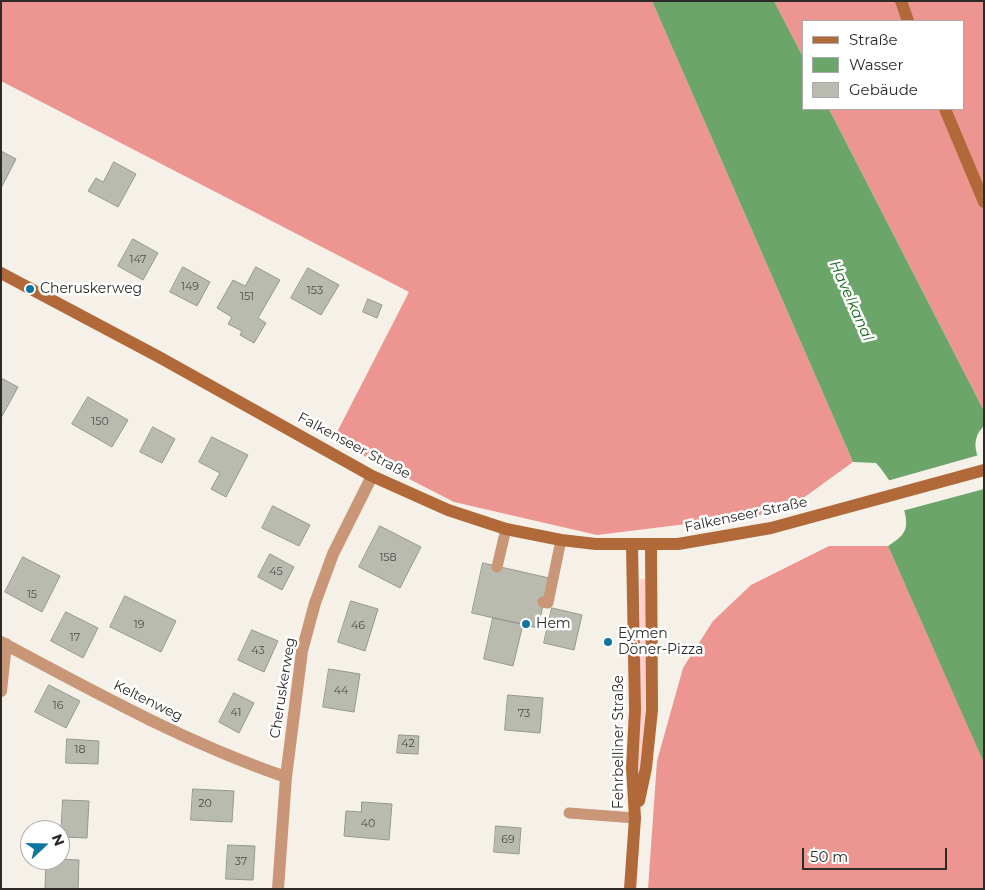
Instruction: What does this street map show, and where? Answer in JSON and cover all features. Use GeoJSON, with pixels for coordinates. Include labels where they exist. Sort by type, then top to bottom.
{"type":"FeatureCollection","features":[{"type":"Feature","properties":{"kind":"main road"},"geometry":{"type":"LineString","coordinates":[[901,1],[908,20]]}},
{"type":"Feature","properties":{"kind":"main road"},"geometry":{"type":"LineString","coordinates":[[945,110],[984,202]]}},
{"type":"Feature","properties":{"kind":"main road","name":"Falkenseer Straße"},"geometry":{"type":"LineString","coordinates":[[1,273],[184,371],[372,476],[448,510],[506,529],[561,540],[596,544],[678,544],[771,528],[984,470]]}},
{"type":"Feature","properties":{"kind":"main road","name":"Fehrbelliner Straße"},"geometry":{"type":"LineString","coordinates":[[630,889],[635,818],[632,768],[635,710],[632,545]]}},
{"type":"Feature","properties":{"kind":"main road","name":"Fehrbelliner Straße"},"geometry":{"type":"LineString","coordinates":[[635,818],[646,768],[652,710],[651,545]]}},
{"type":"Feature","properties":{"kind":"street","name":"Cheruskerweg"},"geometry":{"type":"LineString","coordinates":[[278,889],[286,777],[302,651],[315,602],[333,554],[372,476]]}},
{"type":"Feature","properties":{"kind":"street","name":"Keltenweg"},"geometry":{"type":"LineString","coordinates":[[3,643],[68,678],[189,738],[243,762],[286,777]]}},
{"type":"Feature","properties":{"kind":"street"},"geometry":{"type":"LineString","coordinates":[[1,690],[3,643]]}},
{"type":"Feature","properties":{"kind":"lane"},"geometry":{"type":"LineString","coordinates":[[497,566],[506,529]]}},
{"type":"Feature","properties":{"kind":"lane"},"geometry":{"type":"LineString","coordinates":[[543,602],[548,603],[561,540]]}},
{"type":"Feature","properties":{"kind":"lane"},"geometry":{"type":"LineString","coordinates":[[569,813],[635,818]]}},
{"type":"Feature","properties":{"kind":"shaded area"},"geometry":{"type":"Polygon","coordinates":[[[1,1],[652,1],[853,462],[784,512],[597,535],[454,502],[333,440],[409,292],[1,81],[1,1]]]}},
{"type":"Feature","properties":{"kind":"shaded area"},"geometry":{"type":"Polygon","coordinates":[[[774,1],[984,1],[984,411],[830,110],[965,110],[965,20],[802,20],[802,55],[774,1]]]}},
{"type":"Feature","properties":{"kind":"shaded area"},"geometry":{"type":"Polygon","coordinates":[[[829,546],[888,546],[984,762],[984,889],[648,889],[657,761],[683,668],[713,621],[751,585],[829,546]]]}},
{"type":"Feature","properties":{"kind":"shaded area"},"geometry":{"type":"Polygon","coordinates":[[[640,579],[645,579],[646,683],[644,736],[637,787],[640,715],[640,579]]]}},
{"type":"Feature","properties":{"kind":"water","name":"Havelkanal"},"geometry":{"type":"Polygon","coordinates":[[[652,1],[774,1],[802,55],[802,110],[830,110],[984,411],[984,426],[977,437],[976,448],[984,472],[984,763],[888,546],[900,537],[905,530],[906,522],[902,504],[887,476],[876,463],[853,462],[652,1]]]}},
{"type":"Feature","properties":{"kind":"pier"},"geometry":{"type":"Polygon","coordinates":[[[979,455],[984,466],[984,489],[902,511],[887,481],[979,455]]]}},
{"type":"Feature","properties":{"kind":"building"},"geometry":{"type":"Polygon","coordinates":[[[1,151],[16,159],[1,188],[1,151]]]}},
{"type":"Feature","properties":{"kind":"building"},"geometry":{"type":"Polygon","coordinates":[[[114,162],[136,174],[118,207],[88,191],[96,178],[103,182],[114,162]]]}},
{"type":"Feature","properties":{"kind":"building"},"geometry":{"type":"Polygon","coordinates":[[[133,239],[158,253],[143,280],[118,266],[133,239]]]}},
{"type":"Feature","properties":{"kind":"building"},"geometry":{"type":"Polygon","coordinates":[[[183,267],[210,282],[197,306],[170,292],[183,267]]]}},
{"type":"Feature","properties":{"kind":"building"},"geometry":{"type":"Polygon","coordinates":[[[256,267],[280,280],[258,318],[266,323],[254,343],[240,335],[242,331],[228,324],[232,317],[217,308],[233,280],[245,286],[256,267]]]}},
{"type":"Feature","properties":{"kind":"building"},"geometry":{"type":"Polygon","coordinates":[[[308,268],[339,285],[321,315],[291,298],[308,268]]]}},
{"type":"Feature","properties":{"kind":"building"},"geometry":{"type":"Polygon","coordinates":[[[368,299],[382,305],[377,318],[363,312],[368,299]]]}},
{"type":"Feature","properties":{"kind":"building"},"geometry":{"type":"Polygon","coordinates":[[[1,378],[18,387],[1,418],[1,378]]]}},
{"type":"Feature","properties":{"kind":"building"},"geometry":{"type":"Polygon","coordinates":[[[88,397],[128,420],[112,447],[72,424],[88,397]]]}},
{"type":"Feature","properties":{"kind":"building"},"geometry":{"type":"Polygon","coordinates":[[[153,427],[175,439],[162,463],[140,452],[153,427]]]}},
{"type":"Feature","properties":{"kind":"building"},"geometry":{"type":"Polygon","coordinates":[[[212,437],[248,455],[226,497],[211,489],[220,473],[199,462],[212,437]]]}},
{"type":"Feature","properties":{"kind":"building"},"geometry":{"type":"Polygon","coordinates":[[[273,506],[310,525],[299,546],[262,528],[273,506]]]}},
{"type":"Feature","properties":{"kind":"building"},"geometry":{"type":"Polygon","coordinates":[[[380,526],[421,547],[400,588],[359,567],[380,526]]]}},
{"type":"Feature","properties":{"kind":"building"},"geometry":{"type":"Polygon","coordinates":[[[270,554],[294,567],[282,590],[258,577],[270,554]]]}},
{"type":"Feature","properties":{"kind":"building"},"geometry":{"type":"Polygon","coordinates":[[[23,557],[60,576],[42,612],[5,592],[23,557]]]}},
{"type":"Feature","properties":{"kind":"building"},"geometry":{"type":"Polygon","coordinates":[[[483,563],[549,578],[538,628],[472,613],[483,563]]]}},
{"type":"Feature","properties":{"kind":"building"},"geometry":{"type":"Polygon","coordinates":[[[125,596],[176,621],[161,652],[110,627],[125,596]]]}},
{"type":"Feature","properties":{"kind":"building"},"geometry":{"type":"Polygon","coordinates":[[[351,601],[378,609],[365,651],[338,642],[351,601]]]}},
{"type":"Feature","properties":{"kind":"building"},"geometry":{"type":"Polygon","coordinates":[[[552,608],[582,615],[574,650],[544,643],[552,608]]]}},
{"type":"Feature","properties":{"kind":"building"},"geometry":{"type":"Polygon","coordinates":[[[66,612],[98,628],[83,658],[51,641],[66,612]]]}},
{"type":"Feature","properties":{"kind":"building"},"geometry":{"type":"Polygon","coordinates":[[[493,618],[523,624],[513,666],[484,659],[493,618]]]}},
{"type":"Feature","properties":{"kind":"building"},"geometry":{"type":"Polygon","coordinates":[[[252,630],[278,641],[264,672],[238,660],[252,630]]]}},
{"type":"Feature","properties":{"kind":"building"},"geometry":{"type":"Polygon","coordinates":[[[329,669],[360,674],[354,712],[323,707],[329,669]]]}},
{"type":"Feature","properties":{"kind":"building"},"geometry":{"type":"Polygon","coordinates":[[[49,685],[80,701],[66,728],[35,712],[49,685]]]}},
{"type":"Feature","properties":{"kind":"building"},"geometry":{"type":"Polygon","coordinates":[[[234,693],[254,703],[239,733],[219,722],[234,693]]]}},
{"type":"Feature","properties":{"kind":"building"},"geometry":{"type":"Polygon","coordinates":[[[508,695],[543,698],[540,733],[505,730],[508,695]]]}},
{"type":"Feature","properties":{"kind":"building"},"geometry":{"type":"Polygon","coordinates":[[[399,735],[419,736],[418,754],[397,753],[399,735]]]}},
{"type":"Feature","properties":{"kind":"building"},"geometry":{"type":"Polygon","coordinates":[[[67,739],[99,741],[98,764],[66,763],[67,739]]]}},
{"type":"Feature","properties":{"kind":"building"},"geometry":{"type":"Polygon","coordinates":[[[193,789],[234,791],[232,822],[191,820],[193,789]]]}},
{"type":"Feature","properties":{"kind":"building"},"geometry":{"type":"Polygon","coordinates":[[[63,800],[89,801],[87,838],[70,837],[70,820],[62,820],[63,800]]]}},
{"type":"Feature","properties":{"kind":"building"},"geometry":{"type":"Polygon","coordinates":[[[362,802],[392,804],[389,840],[344,836],[346,811],[361,812],[362,802]]]}},
{"type":"Feature","properties":{"kind":"building"},"geometry":{"type":"Polygon","coordinates":[[[496,826],[521,828],[519,854],[494,852],[496,826]]]}},
{"type":"Feature","properties":{"kind":"building"},"geometry":{"type":"Polygon","coordinates":[[[228,845],[255,846],[253,880],[226,879],[228,845]]]}},
{"type":"Feature","properties":{"kind":"building"},"geometry":{"type":"Polygon","coordinates":[[[70,860],[79,860],[78,889],[45,889],[46,870],[70,870],[70,860]]]}},
{"type":"Feature","properties":{"kind":"place","name":"Cheruskerweg"},"geometry":{"type":"Point","coordinates":[30,289]}},
{"type":"Feature","properties":{"kind":"place","name":"Hem"},"geometry":{"type":"Point","coordinates":[526,624]}},
{"type":"Feature","properties":{"kind":"place","name":"Eymen Döner-Pizza"},"geometry":{"type":"Point","coordinates":[608,642]}}]}
